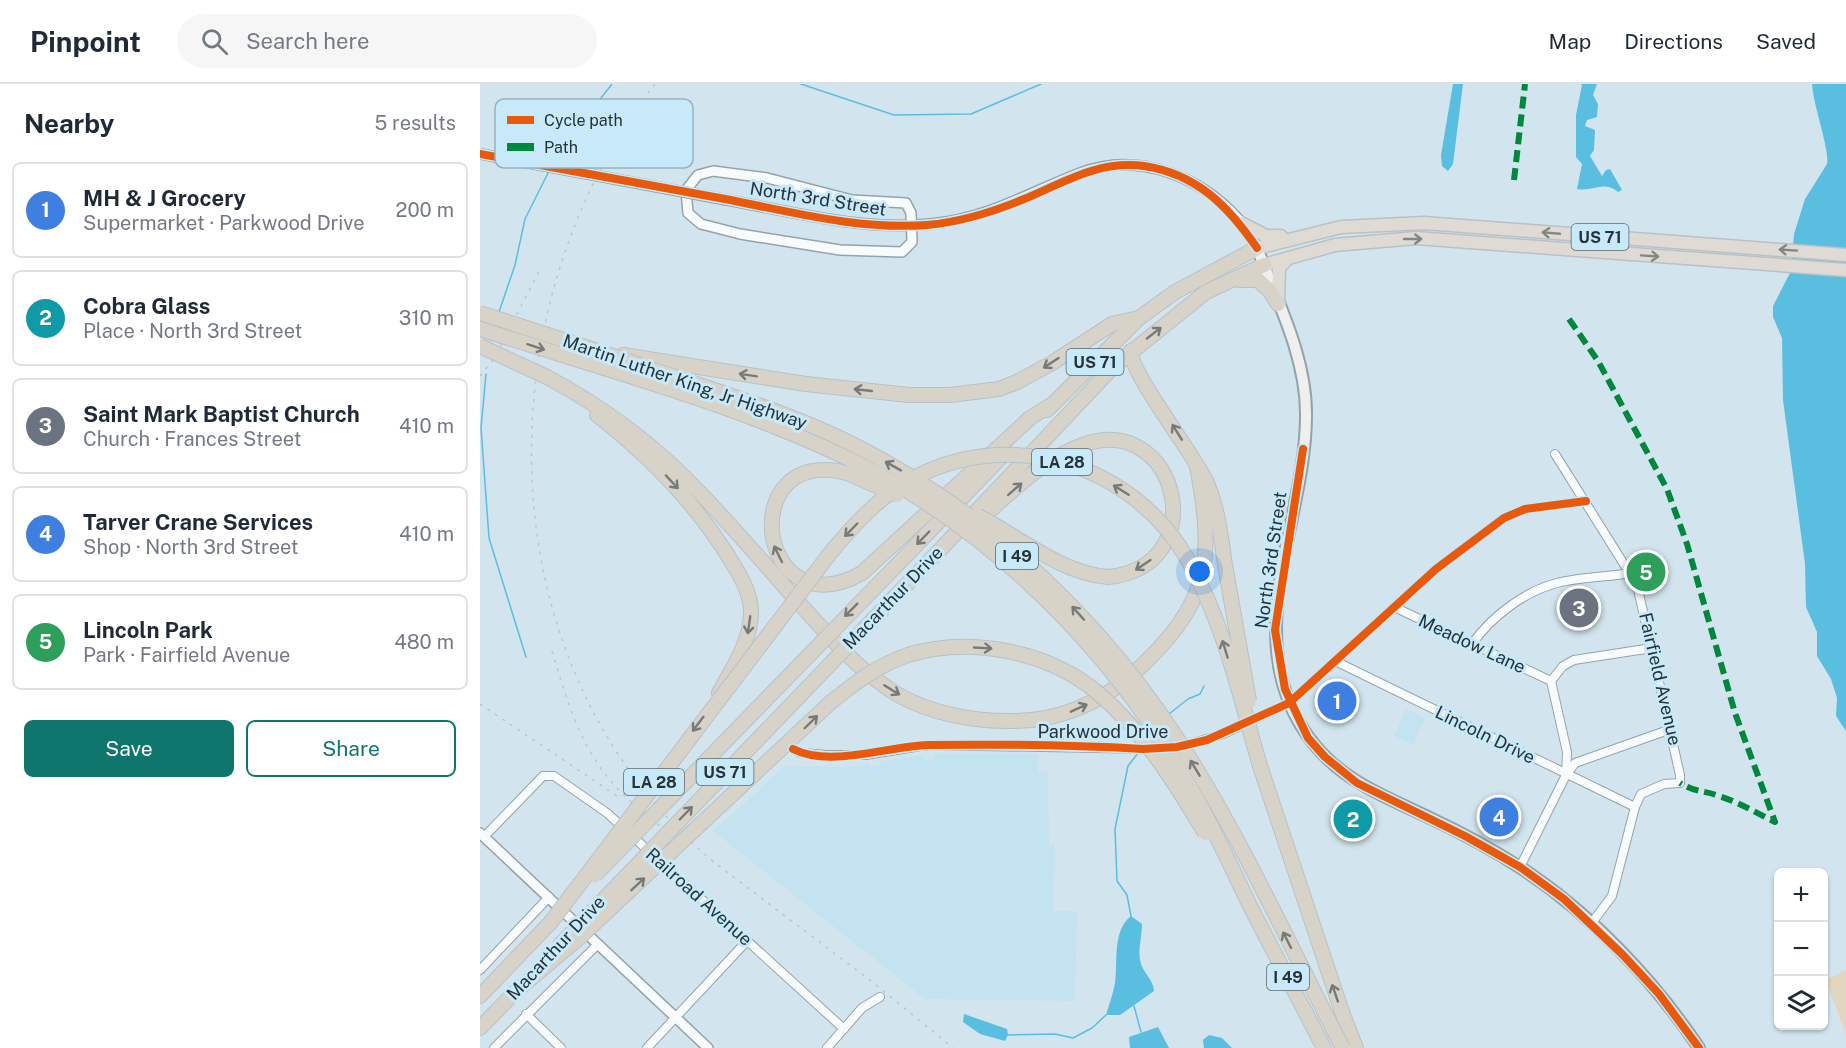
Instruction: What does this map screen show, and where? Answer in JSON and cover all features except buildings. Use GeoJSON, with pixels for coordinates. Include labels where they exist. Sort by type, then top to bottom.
{"type":"FeatureCollection","features":[{"type":"Feature","properties":{"kind":"highway"},"geometry":{"type":"LineString","coordinates":[[1241,223],[1260,234],[1273,237],[1347,227]]}},
{"type":"Feature","properties":{"kind":"highway","name":"US 71"},"geometry":{"type":"LineString","coordinates":[[1347,227],[1435,224],[1846,255]]}},
{"type":"Feature","properties":{"kind":"highway","name":"Macarthur Drive"},"geometry":{"type":"LineString","coordinates":[[480,996],[702,762],[1139,318],[1175,292],[1257,248],[1301,235],[1347,227]]}},
{"type":"Feature","properties":{"kind":"highway","name":"Macarthur Drive"},"geometry":{"type":"LineString","coordinates":[[480,1028],[1131,351],[1206,292],[1264,265],[1293,255],[1355,242],[1437,239],[1846,270]]}},
{"type":"Feature","properties":{"kind":"highway"},"geometry":{"type":"LineString","coordinates":[[1278,304],[1279,268],[1293,255]]}},
{"type":"Feature","properties":{"kind":"highway"},"geometry":{"type":"LineString","coordinates":[[1206,292],[1252,278],[1264,284],[1278,304]]}},
{"type":"Feature","properties":{"kind":"highway","name":"Martin Luther King, Jr Highway"},"geometry":{"type":"LineString","coordinates":[[480,313],[792,418],[860,448],[946,499],[1048,581],[1116,654],[1149,697],[1193,763],[1223,815],[1342,1048]]}},
{"type":"Feature","properties":{"kind":"highway"},"geometry":{"type":"LineString","coordinates":[[596,351],[806,384],[930,396],[999,389],[1034,374],[1112,324],[1139,318]]}},
{"type":"Feature","properties":{"kind":"highway","name":"Martin Luther King, Jr Highway"},"geometry":{"type":"LineString","coordinates":[[480,329],[768,424],[847,458],[943,514],[996,557],[1059,613],[1131,697],[1165,746],[1195,795],[1324,1048]]}},
{"type":"Feature","properties":{"kind":"highway"},"geometry":{"type":"LineString","coordinates":[[480,346],[589,400],[655,449],[700,493],[855,661],[898,694],[935,709],[982,720],[1044,719],[1088,704],[1129,678],[1166,641],[1186,613],[1203,576],[1206,519],[1197,466]]}},
{"type":"Feature","properties":{"kind":"highway"},"geometry":{"type":"LineString","coordinates":[[1131,351],[1131,360],[1139,375],[1207,483],[1216,511],[1260,765],[1356,1048]]}},
{"type":"Feature","properties":{"kind":"highway"},"geometry":{"type":"LineString","coordinates":[[547,378],[621,435],[662,471],[704,520],[742,579],[749,599],[749,629],[739,657],[712,706]]}},
{"type":"Feature","properties":{"kind":"highway"},"geometry":{"type":"LineString","coordinates":[[943,514],[847,473],[828,469],[803,473],[782,490],[771,517],[771,537],[780,560],[796,577],[810,582],[837,583],[862,573],[1030,418],[1051,405]]}},
{"type":"Feature","properties":{"kind":"highway"},"geometry":{"type":"LineString","coordinates":[[937,553],[953,543],[1047,462],[1085,445],[1112,441],[1140,450],[1155,461],[1171,487],[1174,506],[1168,538],[1154,557],[1137,570],[1108,577],[1086,574],[1065,565],[946,499]]}},
{"type":"Feature","properties":{"kind":"highway","name":"LA 28"},"geometry":{"type":"LineString","coordinates":[[551,922],[712,706],[831,552],[884,499],[906,482],[957,460],[982,455],[1020,454],[1062,462],[1097,476],[1128,494],[1161,523],[1187,558],[1207,598],[1260,765]]}},
{"type":"Feature","properties":{"kind":"highway"},"geometry":{"type":"LineString","coordinates":[[515,992],[572,945],[856,682],[872,671],[909,655],[951,648],[989,648],[1028,656],[1066,672],[1096,692],[1123,717],[1176,784],[1251,908]]}},
{"type":"Feature","properties":{"kind":"main road","name":"North 3rd Street"},"geometry":{"type":"LineString","coordinates":[[1257,248],[1303,379],[1306,414],[1303,449],[1275,622],[1278,663],[1289,703],[1312,742],[1344,775],[1367,789],[1465,836],[1520,867],[1591,924],[1659,994],[1699,1048]]}},
{"type":"Feature","properties":{"kind":"street","name":"North 3rd Street"},"geometry":{"type":"LineString","coordinates":[[480,154],[495,157]]}},
{"type":"Feature","properties":{"kind":"street","name":"North 3rd Street"},"geometry":{"type":"LineString","coordinates":[[555,168],[847,222],[912,225],[946,222],[986,213],[1082,172],[1120,165],[1145,166],[1186,178],[1216,198],[1241,223],[1257,248]]}},
{"type":"Feature","properties":{"kind":"street"},"geometry":{"type":"LineString","coordinates":[[713,171],[732,172],[852,200],[906,204],[911,213],[912,225],[912,242],[902,252],[840,250],[700,224],[688,213],[685,198],[689,184],[698,175],[713,171]]}},
{"type":"Feature","properties":{"kind":"street","name":"Fairfield Avenue"},"geometry":{"type":"LineString","coordinates":[[1555,454],[1631,573],[1641,597],[1680,765],[1680,783],[1651,789],[1641,794],[1635,807]]}},
{"type":"Feature","properties":{"kind":"street","name":"Parkwood Drive"},"geometry":{"type":"LineString","coordinates":[[793,749],[800,753],[847,755],[866,755],[927,745],[1143,749],[1177,747],[1223,734],[1289,703],[1436,569],[1514,513],[1586,501]]}},
{"type":"Feature","properties":{"kind":"street"},"geometry":{"type":"LineString","coordinates":[[1472,644],[1482,630],[1496,617],[1541,589],[1558,583],[1631,573]]}},
{"type":"Feature","properties":{"kind":"street","name":"Meadow Lane"},"geometry":{"type":"LineString","coordinates":[[1394,607],[1551,681]]}},
{"type":"Feature","properties":{"kind":"street"},"geometry":{"type":"LineString","coordinates":[[1566,775],[1567,752],[1551,681],[1563,666],[1574,660],[1652,648]]}},
{"type":"Feature","properties":{"kind":"street","name":"Lincoln Drive"},"geometry":{"type":"LineString","coordinates":[[1335,661],[1635,807]]}},
{"type":"Feature","properties":{"kind":"street"},"geometry":{"type":"LineString","coordinates":[[1520,867],[1566,775],[1575,763],[1671,729]]}},
{"type":"Feature","properties":{"kind":"street","name":"Railroad Avenue"},"geometry":{"type":"LineString","coordinates":[[482,835],[543,776],[554,776],[607,813],[844,1029]]}},
{"type":"Feature","properties":{"kind":"street"},"geometry":{"type":"LineString","coordinates":[[1591,924],[1612,896],[1635,807]]}},
{"type":"Feature","properties":{"kind":"street"},"geometry":{"type":"LineString","coordinates":[[482,835],[708,1048]]}},
{"type":"Feature","properties":{"kind":"street"},"geometry":{"type":"LineString","coordinates":[[480,970],[549,897]]}},
{"type":"Feature","properties":{"kind":"street"},"geometry":{"type":"LineString","coordinates":[[647,1048],[747,941]]}},
{"type":"Feature","properties":{"kind":"street"},"geometry":{"type":"LineString","coordinates":[[494,1048],[597,945]]}},
{"type":"Feature","properties":{"kind":"street"},"geometry":{"type":"LineString","coordinates":[[827,1048],[862,1008],[880,997]]}},
{"type":"Feature","properties":{"kind":"street"},"geometry":{"type":"LineString","coordinates":[[526,1014],[561,1048]]}},
{"type":"Feature","properties":{"kind":"shaded area"},"geometry":{"type":"Polygon","coordinates":[[[1659,561],[1662,586],[1645,590],[1642,580],[1637,581],[1630,566],[1659,561]]]}},
{"type":"Feature","properties":{"kind":"shaded area"},"geometry":{"type":"Polygon","coordinates":[[[1406,709],[1425,718],[1413,744],[1394,736],[1406,709]]]}},
{"type":"Feature","properties":{"kind":"shaded area"},"geometry":{"type":"Polygon","coordinates":[[[935,754],[1038,754],[1038,771],[1048,771],[1049,845],[1055,845],[1053,911],[1077,911],[1075,1001],[925,999],[713,831],[785,766],[849,767],[869,763],[870,767],[879,766],[881,761],[924,755],[925,760],[934,759],[935,754]]]}},
{"type":"Feature","properties":{"kind":"shaded area"},"geometry":{"type":"Polygon","coordinates":[[[1846,970],[1846,1035],[1828,986],[1828,979],[1846,970]]]}},
{"type":"Feature","properties":{"kind":"water"},"geometry":{"type":"Polygon","coordinates":[[[1453,84],[1463,84],[1453,164],[1448,171],[1442,166],[1441,155],[1453,84]]]}},
{"type":"Feature","properties":{"kind":"water"},"geometry":{"type":"Polygon","coordinates":[[[1580,84],[1597,84],[1593,95],[1598,104],[1597,117],[1587,120],[1585,126],[1595,130],[1594,150],[1590,156],[1602,176],[1606,170],[1610,169],[1622,190],[1618,192],[1608,187],[1577,189],[1582,164],[1576,157],[1576,115],[1582,85],[1580,84]]]}},
{"type":"Feature","properties":{"kind":"water"},"geometry":{"type":"Polygon","coordinates":[[[1812,84],[1846,84],[1846,731],[1836,716],[1837,698],[1831,679],[1817,656],[1817,632],[1806,607],[1805,564],[1783,400],[1782,338],[1773,317],[1773,306],[1791,271],[1794,234],[1805,199],[1827,164],[1812,84]]]}},
{"type":"Feature","properties":{"kind":"water"},"geometry":{"type":"Polygon","coordinates":[[[1131,916],[1142,924],[1140,959],[1154,991],[1120,1015],[1106,1015],[1115,983],[1118,938],[1125,922],[1131,916]]]}},
{"type":"Feature","properties":{"kind":"water"},"geometry":{"type":"Polygon","coordinates":[[[964,1014],[1007,1029],[1008,1035],[1005,1041],[980,1034],[963,1022],[964,1014]]]}},
{"type":"Feature","properties":{"kind":"water"},"geometry":{"type":"Polygon","coordinates":[[[1158,1027],[1169,1048],[1130,1048],[1129,1037],[1158,1027]]]}},
{"type":"Feature","properties":{"kind":"water"},"geometry":{"type":"Polygon","coordinates":[[[1209,1035],[1222,1038],[1232,1048],[1204,1048],[1203,1040],[1209,1035]]]}},
{"type":"Feature","properties":{"kind":"waterway"},"geometry":{"type":"LineString","coordinates":[[600,99],[612,84]]}},
{"type":"Feature","properties":{"kind":"waterway"},"geometry":{"type":"LineString","coordinates":[[801,84],[894,115],[971,114],[1041,84]]}},
{"type":"Feature","properties":{"kind":"waterway"},"geometry":{"type":"LineString","coordinates":[[499,312],[515,265],[525,219],[549,171]]}},
{"type":"Feature","properties":{"kind":"waterway"},"geometry":{"type":"LineString","coordinates":[[486,374],[481,428],[489,538],[526,657]]}},
{"type":"Feature","properties":{"kind":"waterway"},"geometry":{"type":"LineString","coordinates":[[1169,714],[1188,699],[1200,694],[1204,686]]}},
{"type":"Feature","properties":{"kind":"waterway"},"geometry":{"type":"LineString","coordinates":[[1131,916],[1127,895],[1117,881],[1115,829],[1128,766],[1138,753]]}},
{"type":"Feature","properties":{"kind":"waterway"},"geometry":{"type":"LineString","coordinates":[[1134,1006],[1141,1032]]}},
{"type":"Feature","properties":{"kind":"waterway"},"geometry":{"type":"LineString","coordinates":[[1008,1035],[1055,1034],[1073,1038],[1092,1028],[1106,1015]]}},
{"type":"Feature","properties":{"kind":"railway"},"geometry":{"type":"LineString","coordinates":[[646,99],[655,84]]}},
{"type":"Feature","properties":{"kind":"railway"},"geometry":{"type":"LineString","coordinates":[[602,168],[558,274],[536,379],[532,486],[548,591],[583,692],[639,783],[715,863],[875,984],[953,1048]]}},
{"type":"Feature","properties":{"kind":"railway"},"geometry":{"type":"LineString","coordinates":[[480,376],[494,359],[540,269]]}},
{"type":"Feature","properties":{"kind":"railway"},"geometry":{"type":"LineString","coordinates":[[552,651],[574,718],[589,750],[610,780],[624,795],[671,835]]}},
{"type":"Feature","properties":{"kind":"railway"},"geometry":{"type":"LineString","coordinates":[[480,704],[617,796]]}},
{"type":"Feature","properties":{"kind":"marked path"},"geometry":{"type":"LineString","coordinates":[[1514,180],[1525,84]]}},
{"type":"Feature","properties":{"kind":"marked path"},"geometry":{"type":"LineString","coordinates":[[1569,319],[1598,361],[1667,489],[1687,544],[1735,713],[1775,822],[1734,801],[1680,783]]}},
{"type":"Feature","properties":{"kind":"cycle path"},"geometry":{"type":"LineString","coordinates":[[480,154],[495,157]]}},
{"type":"Feature","properties":{"kind":"cycle path"},"geometry":{"type":"LineString","coordinates":[[556,168],[826,219],[902,226],[939,224],[964,219],[1012,204],[1081,174],[1111,166],[1144,166],[1180,176],[1210,194],[1235,219],[1257,248]]}},
{"type":"Feature","properties":{"kind":"cycle path"},"geometry":{"type":"LineString","coordinates":[[1303,449],[1275,630],[1285,689],[1308,738],[1325,757],[1357,783],[1465,836],[1520,867],[1564,899],[1623,955],[1659,994],[1699,1048]]}},
{"type":"Feature","properties":{"kind":"cycle path"},"geometry":{"type":"LineString","coordinates":[[793,749],[824,757],[928,745],[1036,745],[1143,749],[1177,747],[1207,740],[1289,703],[1436,569],[1504,518],[1525,509],[1586,501]]}},
{"type":"Feature","properties":{"kind":"place","name":"Lincoln Park"},"geometry":{"type":"Point","coordinates":[1646,572]}},
{"type":"Feature","properties":{"kind":"place","name":"Saint Mark Baptist Church"},"geometry":{"type":"Point","coordinates":[1579,608]}},
{"type":"Feature","properties":{"kind":"place","name":"MH & J Grocery"},"geometry":{"type":"Point","coordinates":[1337,701]}},
{"type":"Feature","properties":{"kind":"place","name":"Tarver Crane Services"},"geometry":{"type":"Point","coordinates":[1499,817]}},
{"type":"Feature","properties":{"kind":"place","name":"Cobra Glass"},"geometry":{"type":"Point","coordinates":[1353,819]}}]}
